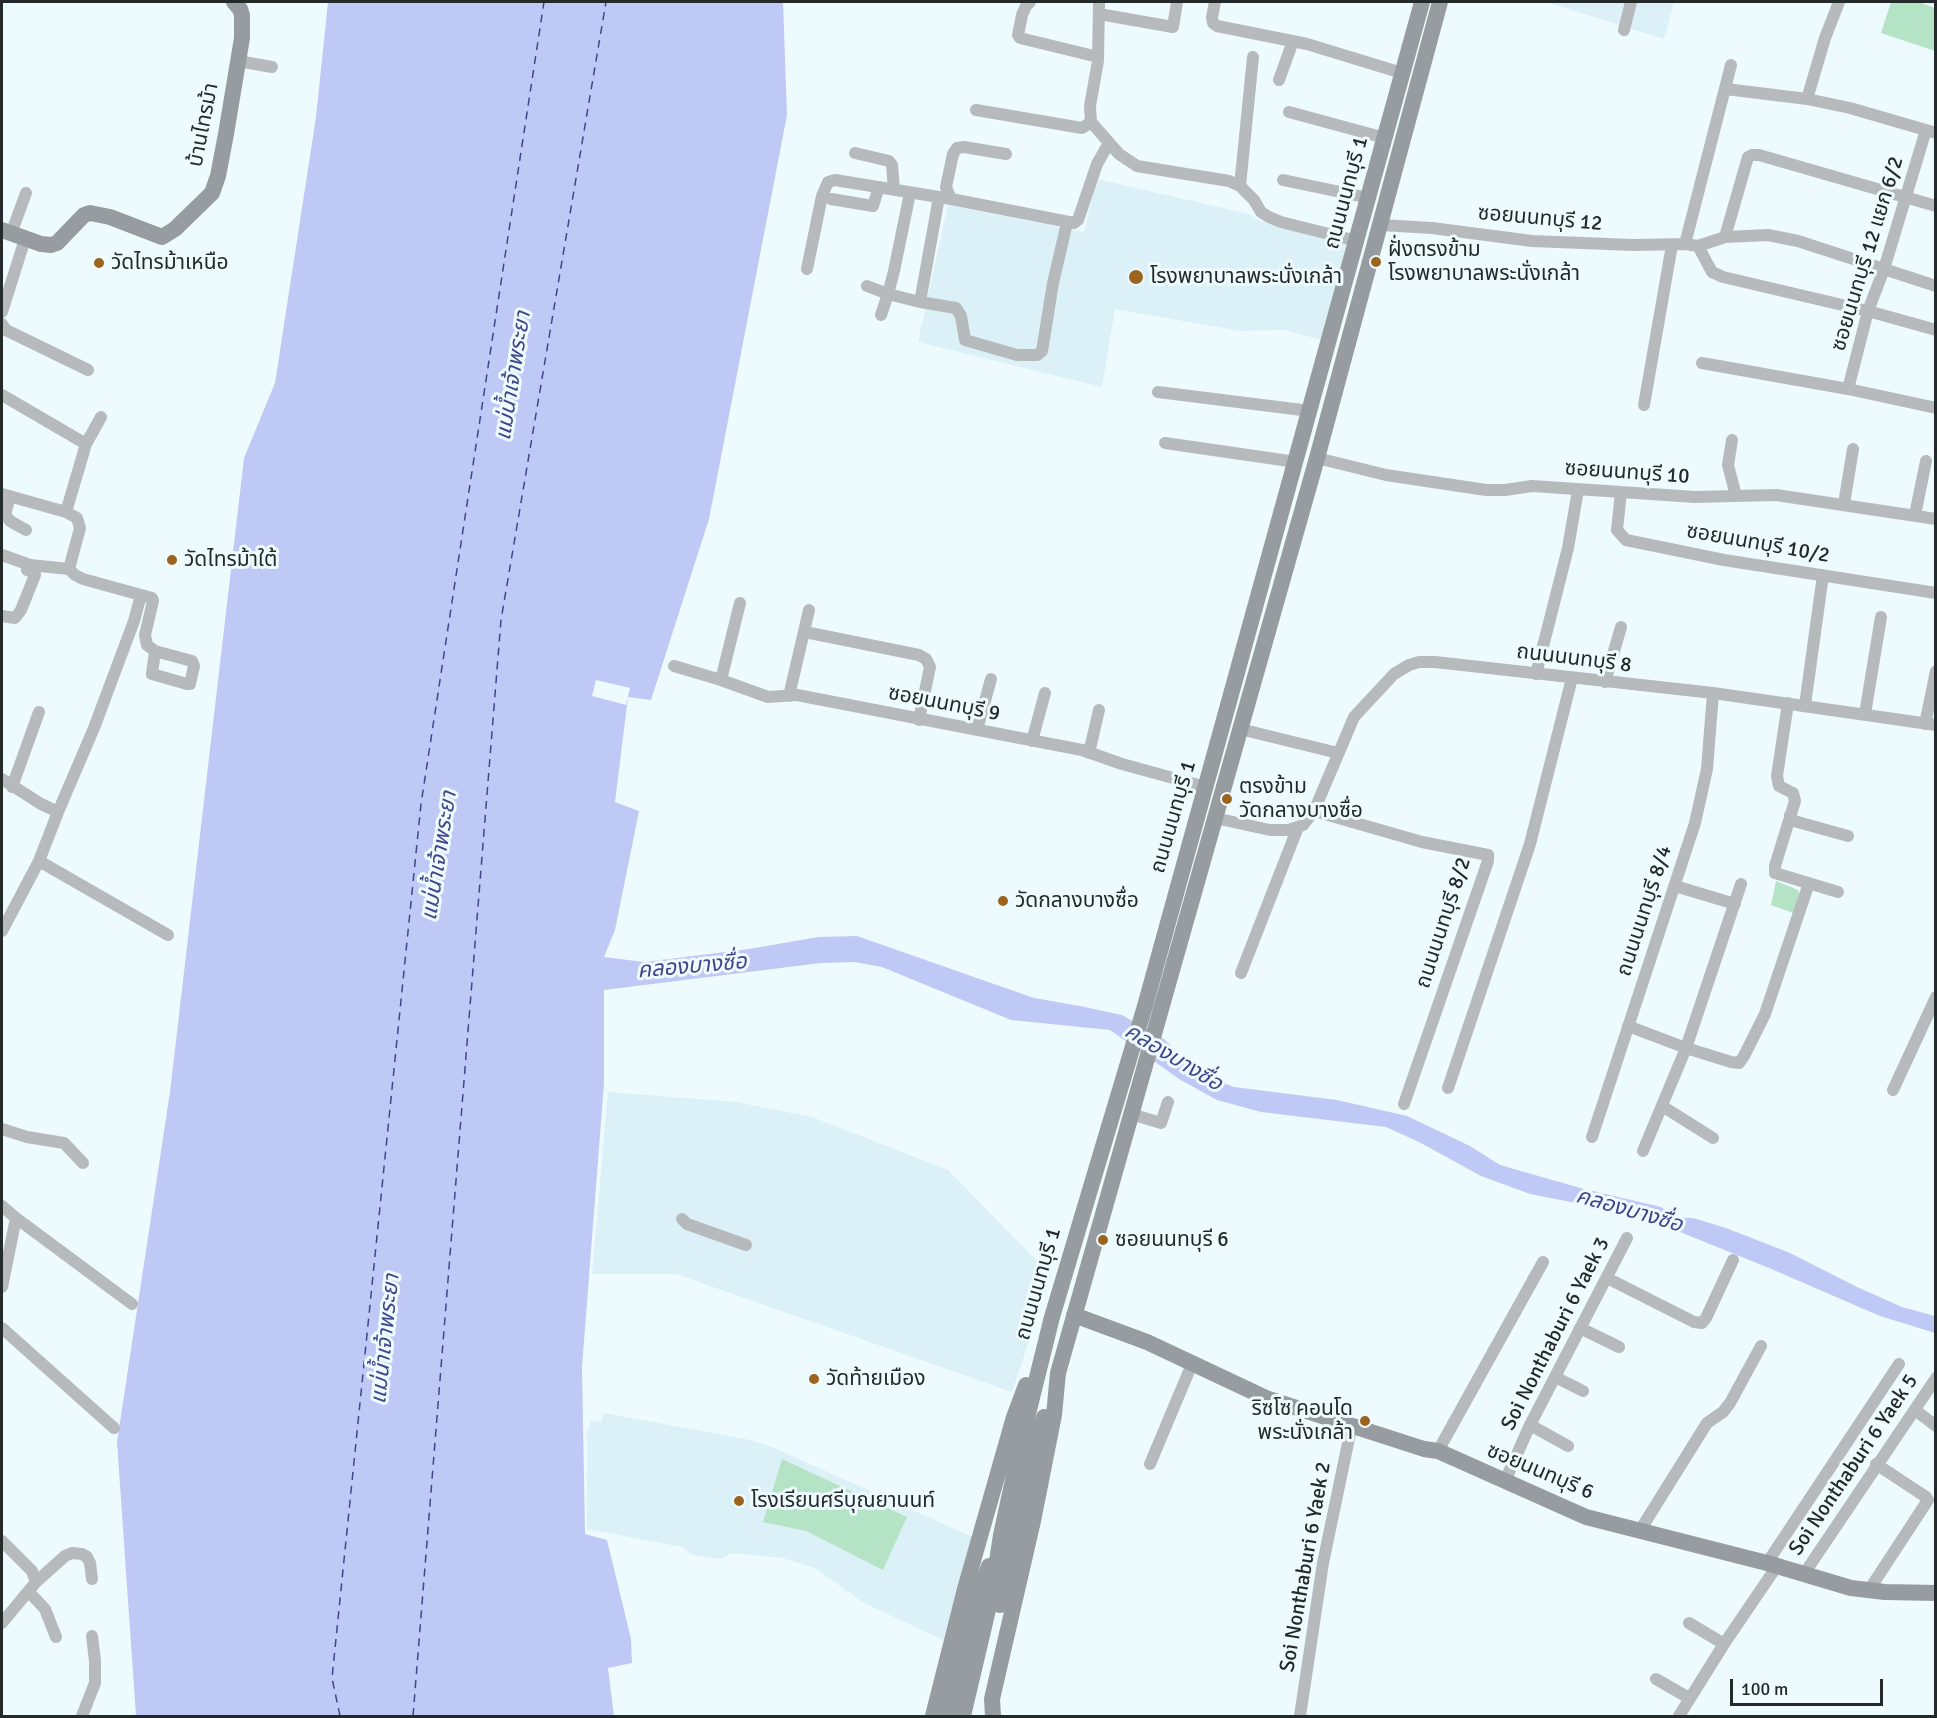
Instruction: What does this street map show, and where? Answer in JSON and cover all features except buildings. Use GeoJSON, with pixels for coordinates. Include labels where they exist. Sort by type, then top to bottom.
{"type":"FeatureCollection","features":[{"type":"Feature","properties":{"kind":"main road","name":"บ้านไทรม้า"},"geometry":{"type":"LineString","coordinates":[[12,234],[51,245],[57,243],[84,215],[90,213],[110,217],[162,237],[175,229],[212,193],[218,176],[242,38],[242,15],[234,2]]}},
{"type":"Feature","properties":{"kind":"main road","name":"ถนนนนทบุรี 1"},"geometry":{"type":"LineString","coordinates":[[1153,1008],[1206,787],[1422,2]]}},
{"type":"Feature","properties":{"kind":"main road","name":"ถนนนนทบุรี 1"},"geometry":{"type":"LineString","coordinates":[[963,1716],[992,1593],[1001,1535],[1023,1434],[1052,1317],[1135,1070],[1215,818],[1317,458],[1440,2]]}},
{"type":"Feature","properties":{"kind":"main road","name":"ถนนนนทบุรี 1"},"geometry":{"type":"LineString","coordinates":[[993,1716],[992,1699],[1033,1521],[1054,1415],[1058,1373],[1131,1114],[1135,1070]]}},
{"type":"Feature","properties":{"kind":"main road","name":"ซอยนนทบุรี 6"},"geometry":{"type":"LineString","coordinates":[[1074,1316],[1147,1342],[1266,1398],[1424,1449],[1438,1451],[1586,1517],[1851,1588],[1935,1593]]}},
{"type":"Feature","properties":{"kind":"main road"},"geometry":{"type":"LineString","coordinates":[[933,1716],[965,1589],[1014,1417],[1052,1317]]}},
{"type":"Feature","properties":{"kind":"main road"},"geometry":{"type":"LineString","coordinates":[[975,1716],[1036,1443],[1058,1373]]}},
{"type":"Feature","properties":{"kind":"main road"},"geometry":{"type":"LineString","coordinates":[[948,1716],[980,1590],[1001,1535]]}},
{"type":"Feature","properties":{"kind":"main road"},"geometry":{"type":"LineString","coordinates":[[986,1716],[992,1699]]}},
{"type":"Feature","properties":{"kind":"street"},"geometry":{"type":"LineString","coordinates":[[1030,2],[1022,15],[1018,36],[1020,38],[1098,57]]}},
{"type":"Feature","properties":{"kind":"street"},"geometry":{"type":"LineString","coordinates":[[1177,2],[1173,27],[1098,5],[1098,57],[1090,106],[1091,122],[1119,154],[1137,166],[1229,181],[1239,186],[1254,200],[1261,212],[1275,220],[1358,241]]}},
{"type":"Feature","properties":{"kind":"street"},"geometry":{"type":"LineString","coordinates":[[1215,2],[1213,23],[1217,26],[1293,41],[1402,72]]}},
{"type":"Feature","properties":{"kind":"street"},"geometry":{"type":"LineString","coordinates":[[1624,30],[1631,2]]}},
{"type":"Feature","properties":{"kind":"street"},"geometry":{"type":"LineString","coordinates":[[1807,99],[1825,38],[1839,2]]}},
{"type":"Feature","properties":{"kind":"street"},"geometry":{"type":"LineString","coordinates":[[1279,80],[1293,41]]}},
{"type":"Feature","properties":{"kind":"street"},"geometry":{"type":"LineString","coordinates":[[1239,186],[1253,57]]}},
{"type":"Feature","properties":{"kind":"street"},"geometry":{"type":"LineString","coordinates":[[238,61],[272,67]]}},
{"type":"Feature","properties":{"kind":"street"},"geometry":{"type":"LineString","coordinates":[[1644,405],[1731,64]]}},
{"type":"Feature","properties":{"kind":"street"},"geometry":{"type":"LineString","coordinates":[[1726,88],[1807,99],[1850,108],[1930,132]]}},
{"type":"Feature","properties":{"kind":"street"},"geometry":{"type":"LineString","coordinates":[[976,110],[1082,128],[1091,122]]}},
{"type":"Feature","properties":{"kind":"street"},"geometry":{"type":"LineString","coordinates":[[1289,112],[1385,138]]}},
{"type":"Feature","properties":{"kind":"street","name":"ซอยนนทบุรี 12 แยก 6/2"},"geometry":{"type":"LineString","coordinates":[[1848,389],[1868,311],[1930,132]]}},
{"type":"Feature","properties":{"kind":"street"},"geometry":{"type":"LineString","coordinates":[[807,269],[822,196],[828,182],[835,180],[945,198],[1074,223],[1078,220],[1097,164],[1109,143]]}},
{"type":"Feature","properties":{"kind":"street"},"geometry":{"type":"LineString","coordinates":[[920,302],[953,154],[957,148],[964,147],[1006,154]]}},
{"type":"Feature","properties":{"kind":"street"},"geometry":{"type":"LineString","coordinates":[[855,153],[889,161],[892,165],[894,190]]}},
{"type":"Feature","properties":{"kind":"street"},"geometry":{"type":"LineString","coordinates":[[1725,237],[1748,157],[1752,155],[1935,206]]}},
{"type":"Feature","properties":{"kind":"street"},"geometry":{"type":"LineString","coordinates":[[1283,180],[1369,198]]}},
{"type":"Feature","properties":{"kind":"street"},"geometry":{"type":"LineString","coordinates":[[831,199],[873,206],[879,188]]}},
{"type":"Feature","properties":{"kind":"street"},"geometry":{"type":"LineString","coordinates":[[2,312],[12,234],[26,193]]}},
{"type":"Feature","properties":{"kind":"street"},"geometry":{"type":"LineString","coordinates":[[881,315],[894,271],[909,193]]}},
{"type":"Feature","properties":{"kind":"street"},"geometry":{"type":"LineString","coordinates":[[867,286],[920,302],[956,308],[961,316],[965,340],[969,342],[1017,355],[1037,355],[1042,351],[1053,283],[1067,223]]}},
{"type":"Feature","properties":{"kind":"street","name":"ซอยนนทบุรี 12"},"geometry":{"type":"LineString","coordinates":[[1380,225],[1432,228],[1532,241],[1633,245],[1685,245],[1725,237],[1768,235],[1798,241],[1935,286]]}},
{"type":"Feature","properties":{"kind":"street"},"geometry":{"type":"LineString","coordinates":[[1685,245],[1716,275],[1868,311],[1935,330]]}},
{"type":"Feature","properties":{"kind":"street"},"geometry":{"type":"LineString","coordinates":[[2,324],[6,330],[88,370]]}},
{"type":"Feature","properties":{"kind":"street"},"geometry":{"type":"LineString","coordinates":[[1702,363],[1848,389],[1935,408]]}},
{"type":"Feature","properties":{"kind":"street"},"geometry":{"type":"LineString","coordinates":[[1158,392],[1310,411]]}},
{"type":"Feature","properties":{"kind":"street"},"geometry":{"type":"LineString","coordinates":[[2,395],[86,444]]}},
{"type":"Feature","properties":{"kind":"street"},"geometry":{"type":"LineString","coordinates":[[66,512],[86,444],[101,417]]}},
{"type":"Feature","properties":{"kind":"street"},"geometry":{"type":"LineString","coordinates":[[1732,440],[1728,465],[1736,496]]}},
{"type":"Feature","properties":{"kind":"street"},"geometry":{"type":"LineString","coordinates":[[1165,443],[1296,462]]}},
{"type":"Feature","properties":{"kind":"street"},"geometry":{"type":"LineString","coordinates":[[1844,504],[1853,449]]}},
{"type":"Feature","properties":{"kind":"street","name":"ซอยนนทบุรี 10"},"geometry":{"type":"LineString","coordinates":[[1317,458],[1386,475],[1486,490],[1532,486],[1695,497],[1776,495],[1935,519]]}},
{"type":"Feature","properties":{"kind":"street"},"geometry":{"type":"LineString","coordinates":[[1915,515],[1926,461]]}},
{"type":"Feature","properties":{"kind":"street"},"geometry":{"type":"LineString","coordinates":[[1536,674],[1568,548],[1578,490]]}},
{"type":"Feature","properties":{"kind":"street","name":"ซอยนนทบุรี 10/2"},"geometry":{"type":"LineString","coordinates":[[1621,492],[1617,530],[1626,540],[1724,560],[1935,593]]}},
{"type":"Feature","properties":{"kind":"street"},"geometry":{"type":"LineString","coordinates":[[26,530],[10,522],[5,514],[6,495],[66,512],[77,518],[80,528],[69,569]]}},
{"type":"Feature","properties":{"kind":"street"},"geometry":{"type":"LineString","coordinates":[[2,555],[30,565],[69,569],[83,579],[140,598],[152,598],[145,635],[147,645],[155,651]]}},
{"type":"Feature","properties":{"kind":"street"},"geometry":{"type":"LineString","coordinates":[[2,616],[15,618],[21,610],[35,575],[27,570],[30,565]]}},
{"type":"Feature","properties":{"kind":"street"},"geometry":{"type":"LineString","coordinates":[[1805,705],[1823,575]]}},
{"type":"Feature","properties":{"kind":"street"},"geometry":{"type":"LineString","coordinates":[[2,931],[39,861],[94,728],[134,621],[140,598]]}},
{"type":"Feature","properties":{"kind":"street"},"geometry":{"type":"LineString","coordinates":[[721,680],[740,603]]}},
{"type":"Feature","properties":{"kind":"street"},"geometry":{"type":"LineString","coordinates":[[789,696],[809,610]]}},
{"type":"Feature","properties":{"kind":"street"},"geometry":{"type":"LineString","coordinates":[[1865,714],[1881,617]]}},
{"type":"Feature","properties":{"kind":"street"},"geometry":{"type":"LineString","coordinates":[[1605,682],[1621,627]]}},
{"type":"Feature","properties":{"kind":"street"},"geometry":{"type":"LineString","coordinates":[[805,632],[919,655],[926,659],[930,667],[920,720]]}},
{"type":"Feature","properties":{"kind":"street","name":"ถนนนนทบุรี 8"},"geometry":{"type":"LineString","coordinates":[[1241,973],[1298,827],[1303,825],[1314,811],[1354,717],[1394,674],[1409,665],[1419,662],[1436,662],[1713,693],[1930,724]]}},
{"type":"Feature","properties":{"kind":"street","name":"ซอยนนทบุรี 9"},"geometry":{"type":"LineString","coordinates":[[674,666],[768,697],[797,695],[1082,750],[1206,787]]}},
{"type":"Feature","properties":{"kind":"street"},"geometry":{"type":"LineString","coordinates":[[1930,724],[1935,671]]}},
{"type":"Feature","properties":{"kind":"street"},"geometry":{"type":"LineString","coordinates":[[1448,1088],[1530,844],[1572,678]]}},
{"type":"Feature","properties":{"kind":"street"},"geometry":{"type":"LineString","coordinates":[[977,730],[991,679]]}},
{"type":"Feature","properties":{"kind":"street"},"geometry":{"type":"LineString","coordinates":[[1032,741],[1044,693]]}},
{"type":"Feature","properties":{"kind":"street","name":"ถนนนนทบุรี 8/4"},"geometry":{"type":"LineString","coordinates":[[1592,1137],[1695,823],[1707,769],[1713,693]]}},
{"type":"Feature","properties":{"kind":"street"},"geometry":{"type":"LineString","coordinates":[[1788,703],[1777,776],[1779,786],[1796,796],[1775,866],[1775,873],[1838,892]]}},
{"type":"Feature","properties":{"kind":"street"},"geometry":{"type":"LineString","coordinates":[[1089,753],[1099,710]]}},
{"type":"Feature","properties":{"kind":"street"},"geometry":{"type":"LineString","coordinates":[[39,712],[7,783],[40,804],[58,812]]}},
{"type":"Feature","properties":{"kind":"street"},"geometry":{"type":"LineString","coordinates":[[1240,729],[1338,753]]}},
{"type":"Feature","properties":{"kind":"street","name":"ถนนนนทบุรี 8/2"},"geometry":{"type":"LineString","coordinates":[[1314,811],[1422,842],[1488,855],[1488,861],[1404,1104]]}},
{"type":"Feature","properties":{"kind":"street"},"geometry":{"type":"LineString","coordinates":[[1790,815],[1794,821],[1848,836]]}},
{"type":"Feature","properties":{"kind":"street"},"geometry":{"type":"LineString","coordinates":[[1215,818],[1270,830],[1288,830],[1298,827]]}},
{"type":"Feature","properties":{"kind":"street"},"geometry":{"type":"LineString","coordinates":[[39,861],[168,935]]}},
{"type":"Feature","properties":{"kind":"street"},"geometry":{"type":"LineString","coordinates":[[1628,1026],[1686,1048],[1739,1063],[1764,1014],[1809,883]]}},
{"type":"Feature","properties":{"kind":"street"},"geometry":{"type":"LineString","coordinates":[[1643,1151],[1686,1048],[1741,884]]}},
{"type":"Feature","properties":{"kind":"street"},"geometry":{"type":"LineString","coordinates":[[1675,886],[1735,904]]}},
{"type":"Feature","properties":{"kind":"street"},"geometry":{"type":"LineString","coordinates":[[1893,1090],[1935,997]]}},
{"type":"Feature","properties":{"kind":"street"},"geometry":{"type":"LineString","coordinates":[[1131,1114],[1161,1123],[1168,1102]]}},
{"type":"Feature","properties":{"kind":"street"},"geometry":{"type":"LineString","coordinates":[[1662,1106],[1713,1138]]}},
{"type":"Feature","properties":{"kind":"street"},"geometry":{"type":"LineString","coordinates":[[2,1129],[27,1137],[64,1143],[83,1163]]}},
{"type":"Feature","properties":{"kind":"street"},"geometry":{"type":"LineString","coordinates":[[2,1206],[132,1304]]}},
{"type":"Feature","properties":{"kind":"street"},"geometry":{"type":"LineString","coordinates":[[2,1287],[16,1218]]}},
{"type":"Feature","properties":{"kind":"street"},"geometry":{"type":"LineString","coordinates":[[682,1219],[687,1224],[746,1245]]}},
{"type":"Feature","properties":{"kind":"street","name":"Soi Nonthaburi 6 Yaek 3"},"geometry":{"type":"LineString","coordinates":[[1504,1481],[1530,1425],[1627,1238]]}},
{"type":"Feature","properties":{"kind":"street"},"geometry":{"type":"LineString","coordinates":[[1607,1278],[1694,1322],[1702,1323],[1733,1260]]}},
{"type":"Feature","properties":{"kind":"street"},"geometry":{"type":"LineString","coordinates":[[1438,1451],[1544,1262]]}},
{"type":"Feature","properties":{"kind":"street"},"geometry":{"type":"LineString","coordinates":[[2,1328],[114,1428]]}},
{"type":"Feature","properties":{"kind":"street"},"geometry":{"type":"LineString","coordinates":[[1580,1329],[1619,1347]]}},
{"type":"Feature","properties":{"kind":"street"},"geometry":{"type":"LineString","coordinates":[[1639,1532],[1707,1423],[1723,1412],[1730,1403],[1761,1346]]}},
{"type":"Feature","properties":{"kind":"street"},"geometry":{"type":"LineString","coordinates":[[1150,1464],[1192,1364]]}},
{"type":"Feature","properties":{"kind":"street"},"geometry":{"type":"LineString","coordinates":[[1679,1716],[1899,1364]]}},
{"type":"Feature","properties":{"kind":"street"},"geometry":{"type":"LineString","coordinates":[[1555,1377],[1583,1391]]}},
{"type":"Feature","properties":{"kind":"street","name":"Soi Nonthaburi 6 Yaek 5"},"geometry":{"type":"LineString","coordinates":[[1804,1574],[1935,1378]]}},
{"type":"Feature","properties":{"kind":"street"},"geometry":{"type":"LineString","coordinates":[[1915,1410],[1935,1426]]}},
{"type":"Feature","properties":{"kind":"street","name":"Soi Nonthaburi 6 Yaek 2"},"geometry":{"type":"LineString","coordinates":[[1300,1716],[1323,1563],[1352,1424]]}},
{"type":"Feature","properties":{"kind":"street"},"geometry":{"type":"LineString","coordinates":[[1530,1425],[1568,1446]]}},
{"type":"Feature","properties":{"kind":"street"},"geometry":{"type":"LineString","coordinates":[[1869,1590],[1928,1500],[1876,1464]]}},
{"type":"Feature","properties":{"kind":"street"},"geometry":{"type":"LineString","coordinates":[[2,1541],[32,1571],[32,1587],[45,1609],[56,1637]]}},
{"type":"Feature","properties":{"kind":"street"},"geometry":{"type":"LineString","coordinates":[[2,1623],[32,1587],[65,1556],[72,1553],[87,1557],[92,1579]]}},
{"type":"Feature","properties":{"kind":"street"},"geometry":{"type":"LineString","coordinates":[[1689,1623],[1724,1644]]}},
{"type":"Feature","properties":{"kind":"street"},"geometry":{"type":"LineString","coordinates":[[82,1716],[95,1683],[92,1636]]}},
{"type":"Feature","properties":{"kind":"street"},"geometry":{"type":"LineString","coordinates":[[1656,1679],[1689,1698]]}},
{"type":"Feature","properties":{"kind":"shaded area"},"geometry":{"type":"Polygon","coordinates":[[[1546,2],[1674,2],[1664,39],[1546,2]]]}},
{"type":"Feature","properties":{"kind":"shaded area","name":"โรงพยาบาลพระนั่งเกล้า"},"geometry":{"type":"Polygon","coordinates":[[[1097,179],[1249,214],[1261,221],[1347,245],[1322,340],[1285,330],[1240,331],[1115,309],[1102,387],[918,342],[948,205],[1084,232],[1097,179]]]}},
{"type":"Feature","properties":{"kind":"shaded area"},"geometry":{"type":"Polygon","coordinates":[[[608,1092],[736,1102],[812,1117],[948,1170],[1051,1275],[1012,1392],[676,1274],[592,1274],[608,1092]]]}},
{"type":"Feature","properties":{"kind":"shaded area","name":"โรงเรียนศรีบุณยานนท์"},"geometry":{"type":"Polygon","coordinates":[[[604,1413],[750,1440],[772,1447],[975,1538],[943,1640],[864,1603],[815,1568],[782,1558],[731,1553],[722,1559],[692,1555],[682,1547],[587,1529],[587,1434],[591,1420],[601,1422],[604,1413]]]}},
{"type":"Feature","properties":{"kind":"green space"},"geometry":{"type":"Polygon","coordinates":[[[1891,2],[1919,2],[1935,8],[1935,51],[1881,33],[1891,2]]]}},
{"type":"Feature","properties":{"kind":"green space"},"geometry":{"type":"Polygon","coordinates":[[[1776,881],[1798,890],[1799,895],[1793,913],[1771,905],[1776,881]]]}},
{"type":"Feature","properties":{"kind":"green space"},"geometry":{"type":"Polygon","coordinates":[[[782,1459],[907,1517],[883,1570],[806,1531],[763,1522],[782,1459]]]}},
{"type":"Feature","properties":{"kind":"water"},"geometry":{"type":"Polygon","coordinates":[[[328,2],[783,2],[787,115],[709,519],[651,700],[628,697],[615,802],[639,811],[615,930],[604,957],[644,962],[749,949],[818,937],[857,936],[1034,998],[1122,1015],[1164,1039],[1193,1067],[1234,1087],[1337,1100],[1407,1116],[1470,1146],[1500,1165],[1584,1189],[1661,1207],[1675,1217],[1693,1218],[1726,1228],[1790,1253],[1902,1307],[1935,1316],[1935,1333],[1880,1316],[1638,1215],[1530,1194],[1481,1176],[1386,1127],[1261,1112],[1217,1100],[1179,1079],[1110,1030],[1011,1020],[882,967],[854,962],[821,963],[604,990],[604,1083],[582,1367],[585,1534],[607,1540],[631,1639],[632,1663],[608,1668],[614,1716],[136,1716],[117,1442],[170,1092],[244,458],[275,383],[316,117],[328,2]]]}},
{"type":"Feature","properties":{"kind":"pier"},"geometry":{"type":"Polygon","coordinates":[[[596,680],[630,688],[626,705],[592,696],[596,680]]]}},
{"type":"Feature","properties":{"kind":"ferry route"},"geometry":{"type":"LineString","coordinates":[[340,1716],[332,1678],[421,804],[544,2]]}},
{"type":"Feature","properties":{"kind":"ferry route"},"geometry":{"type":"LineString","coordinates":[[413,1716],[501,620],[606,2]]}},
{"type":"Feature","properties":{"kind":"place","name":"ฝั่งตรงข้าม โรงพยาบาลพระนั่งเกล้า"},"geometry":{"type":"Point","coordinates":[1376,262]}},
{"type":"Feature","properties":{"kind":"place","name":"วัดไทรม้าเหนือ"},"geometry":{"type":"Point","coordinates":[99,263]}},
{"type":"Feature","properties":{"kind":"place","name":"โรงพยาบาลพระนั่งเกล้า"},"geometry":{"type":"Point","coordinates":[1136,277]}},
{"type":"Feature","properties":{"kind":"place","name":"วัดไทรม้าใต้"},"geometry":{"type":"Point","coordinates":[172,560]}},
{"type":"Feature","properties":{"kind":"place","name":"ตรงข้าม วัดกลางบางซื่อ"},"geometry":{"type":"Point","coordinates":[1227,799]}},
{"type":"Feature","properties":{"kind":"place","name":"วัดกลางบางซื่อ"},"geometry":{"type":"Point","coordinates":[1003,901]}},
{"type":"Feature","properties":{"kind":"place","name":"ซอยนนทบุรี 6"},"geometry":{"type":"Point","coordinates":[1103,1240]}},
{"type":"Feature","properties":{"kind":"place","name":"วัดท้ายเมือง"},"geometry":{"type":"Point","coordinates":[814,1379]}},
{"type":"Feature","properties":{"kind":"place","name":"ริซโซ คอนโด พระนั่งเกล้า"},"geometry":{"type":"Point","coordinates":[1365,1421]}},
{"type":"Feature","properties":{"kind":"place","name":"โรงเรียนศรีบุณยานนท์"},"geometry":{"type":"Point","coordinates":[739,1501]}},
{"type":"Feature","properties":{"kind":"water label","name":"แม่น้ำเจ้าพระยา"},"geometry":{"type":"Point","coordinates":[514,376]}},
{"type":"Feature","properties":{"kind":"water label","name":"แม่น้ำเจ้าพระยา"},"geometry":{"type":"Point","coordinates":[440,856]}},
{"type":"Feature","properties":{"kind":"water label","name":"คลองบางซื่อ"},"geometry":{"type":"Point","coordinates":[692,967]}},
{"type":"Feature","properties":{"kind":"water label","name":"คลองบางซื่อ"},"geometry":{"type":"Point","coordinates":[1173,1058]}},
{"type":"Feature","properties":{"kind":"water label","name":"คลองบางซื่อ"},"geometry":{"type":"Point","coordinates":[1629,1211]}},
{"type":"Feature","properties":{"kind":"water label","name":"แม่น้ำเจ้าพระยา"},"geometry":{"type":"Point","coordinates":[386,1339]}}]}
